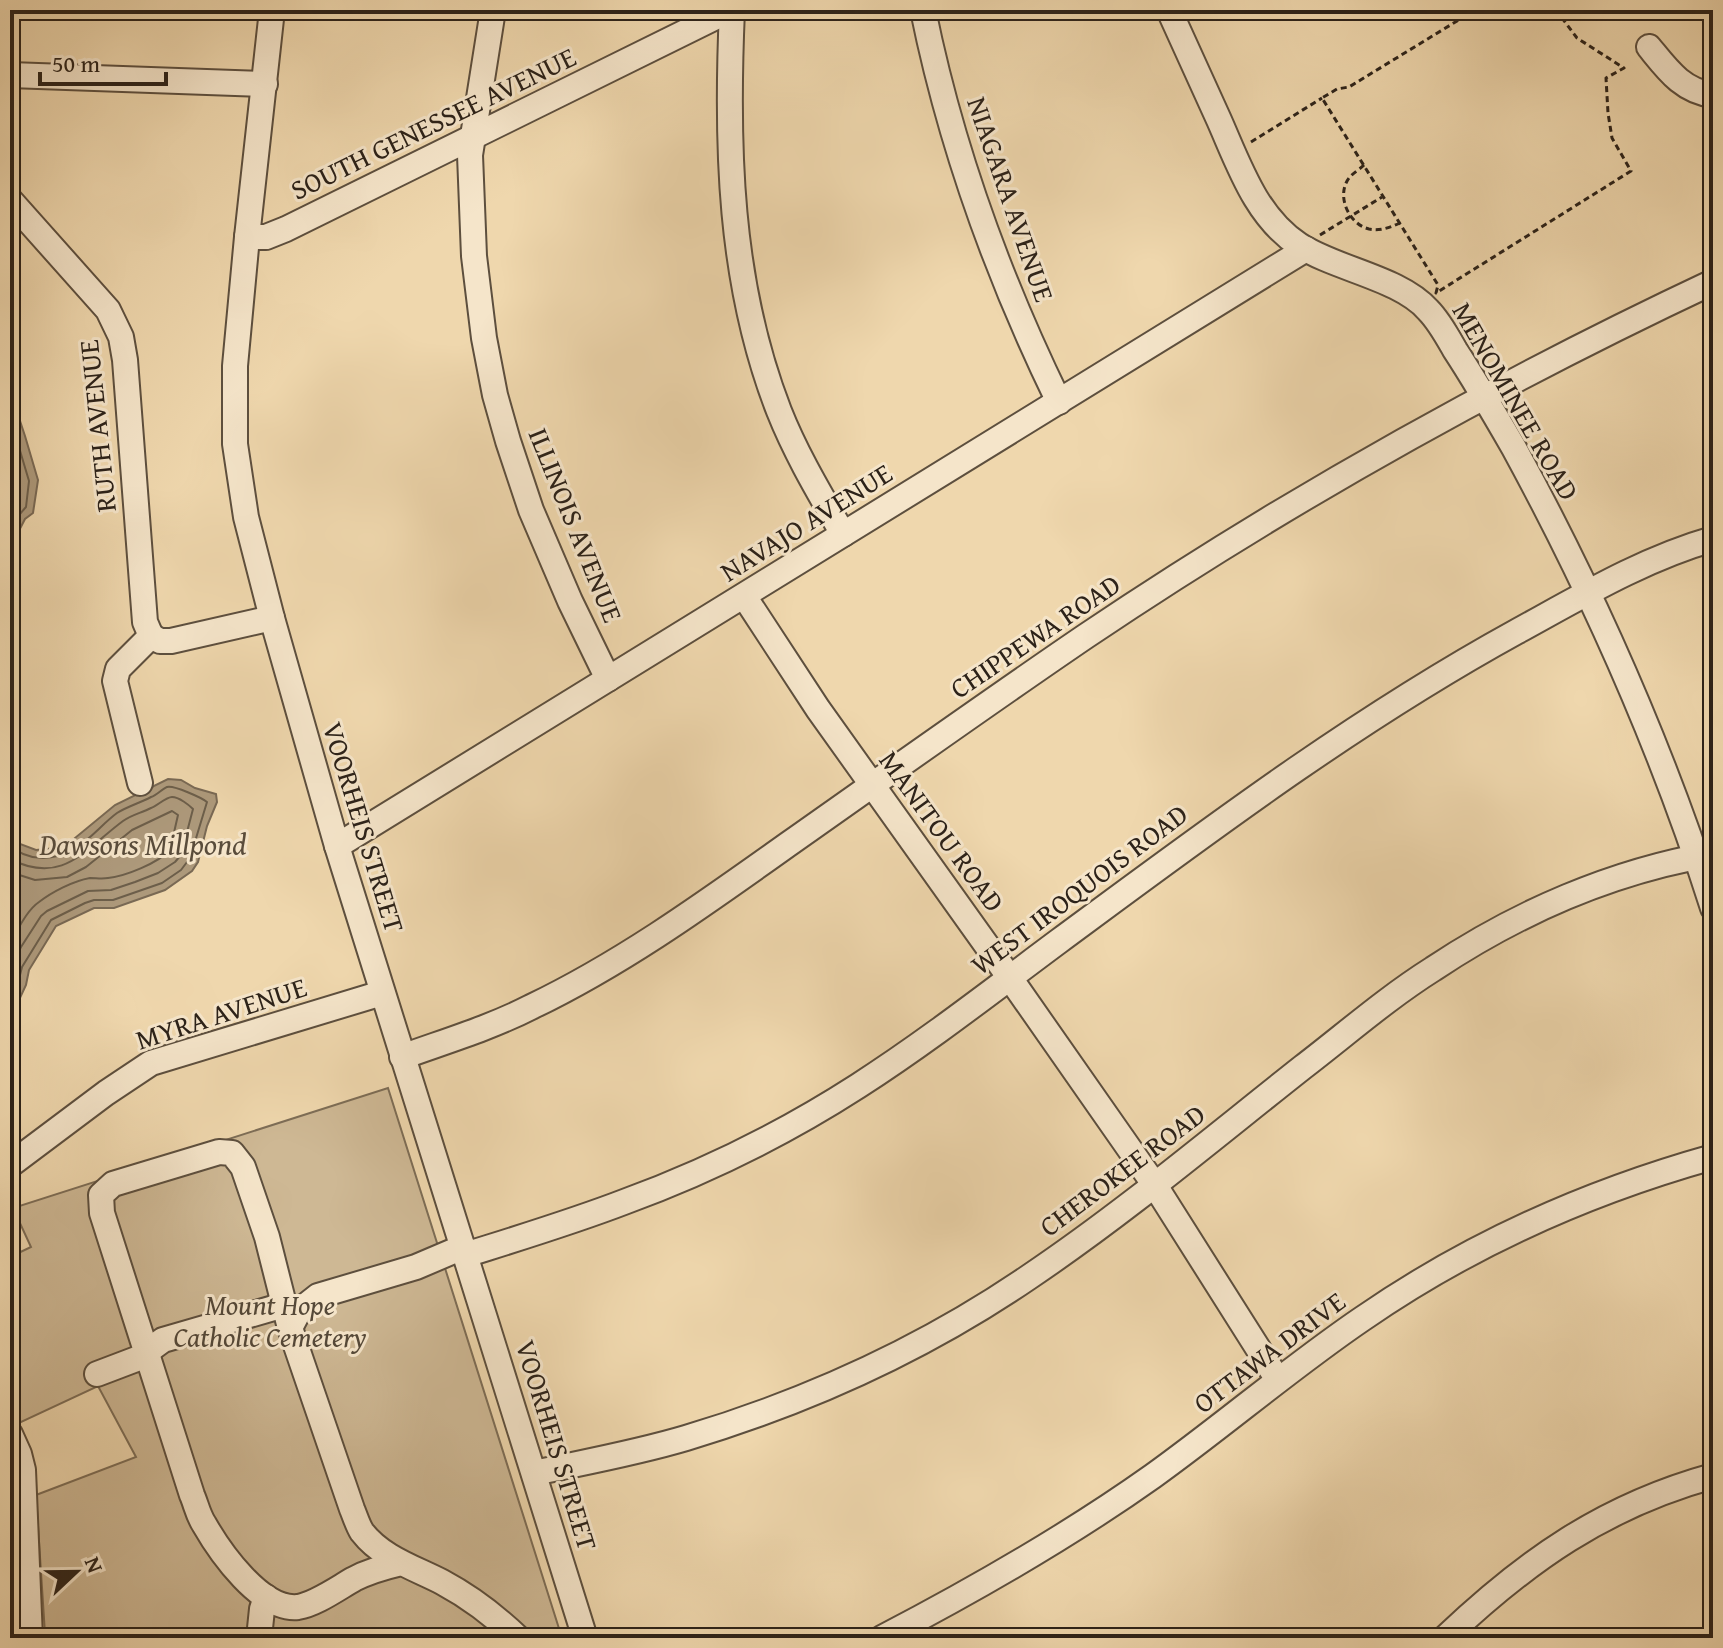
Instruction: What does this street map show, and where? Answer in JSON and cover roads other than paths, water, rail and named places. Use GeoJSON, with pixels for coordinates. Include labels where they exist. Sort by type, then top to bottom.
{"type":"FeatureCollection","features":[{"type":"Feature","properties":{"kind":"street","name":"VOORHEIS STREET"},"geometry":{"type":"LineString","coordinates":[[272,10],[237,335],[235,444],[246,517],[337,846],[585,1638]]}},
{"type":"Feature","properties":{"kind":"street","name":"ILLINOIS AVENUE"},"geometry":{"type":"LineString","coordinates":[[493,10],[470,155],[475,268],[484,338],[495,395],[540,533],[608,679]]}},
{"type":"Feature","properties":{"kind":"street"},"geometry":{"type":"LineString","coordinates":[[731,10],[729,144],[732,191],[751,319],[772,391],[789,435],[843,534]]}},
{"type":"Feature","properties":{"kind":"street","name":"SOUTH GENESSEE AVENUE"},"geometry":{"type":"LineString","coordinates":[[247,237],[266,237],[278,232],[731,10]]}},
{"type":"Feature","properties":{"kind":"street","name":"NIAGARA AVENUE"},"geometry":{"type":"LineString","coordinates":[[923,10],[946,107],[976,206],[1001,276],[1059,402]]}},
{"type":"Feature","properties":{"kind":"street","name":"MENOMINEE ROAD"},"geometry":{"type":"LineString","coordinates":[[1169,10],[1253,195],[1268,216],[1281,231],[1311,243],[1422,303],[1435,318],[1484,396],[1588,592],[1705,856],[1713,908]]}},
{"type":"Feature","properties":{"kind":"street"},"geometry":{"type":"LineString","coordinates":[[1649,47],[1680,82],[1713,95]]}},
{"type":"Feature","properties":{"kind":"street"},"geometry":{"type":"LineString","coordinates":[[10,75],[265,84]]}},
{"type":"Feature","properties":{"kind":"street","name":"RUTH AVENUE"},"geometry":{"type":"LineString","coordinates":[[10,200],[101,301],[121,337],[145,622],[151,636]]}},
{"type":"Feature","properties":{"kind":"street","name":"NAVAJO AVENUE"},"geometry":{"type":"LineString","coordinates":[[337,846],[1059,402],[1311,243]]}},
{"type":"Feature","properties":{"kind":"street","name":"CHIPPEWA ROAD"},"geometry":{"type":"LineString","coordinates":[[402,1057],[509,1018],[572,986],[688,914],[1155,590],[1278,514],[1484,396],[1713,282]]}},
{"type":"Feature","properties":{"kind":"street","name":"WEST IROQUOIS ROAD"},"geometry":{"type":"LineString","coordinates":[[318,1296],[625,1202],[732,1156],[813,1114],[919,1045],[1302,763],[1445,672],[1588,592],[1659,558],[1713,539]]}},
{"type":"Feature","properties":{"kind":"street","name":"MANITOU ROAD"},"geometry":{"type":"LineString","coordinates":[[744,596],[812,701],[1154,1184],[1278,1380]]}},
{"type":"Feature","properties":{"kind":"street"},"geometry":{"type":"LineString","coordinates":[[140,783],[115,681],[118,669],[151,636],[160,641],[171,641],[272,618]]}},
{"type":"Feature","properties":{"kind":"street","name":"CHEROKEE ROAD"},"geometry":{"type":"LineString","coordinates":[[534,1473],[635,1452],[699,1434],[854,1374],[936,1333],[1063,1254],[1386,1002],[1453,955],[1511,922],[1572,895],[1623,876],[1705,856]]}},
{"type":"Feature","properties":{"kind":"street","name":"MYRA AVENUE"},"geometry":{"type":"LineString","coordinates":[[10,1165],[151,1063],[382,993]]}},
{"type":"Feature","properties":{"kind":"street"},"geometry":{"type":"LineString","coordinates":[[356,1578],[365,1554],[362,1532],[287,1316],[267,1237],[243,1167],[232,1153],[219,1152],[113,1184],[101,1195],[102,1213],[147,1355],[203,1522],[235,1568],[256,1591],[275,1603],[297,1607],[356,1578],[401,1563]]}},
{"type":"Feature","properties":{"kind":"street","name":"OTTAWA DRIVE"},"geometry":{"type":"LineString","coordinates":[[882,1638],[1006,1570],[1094,1516],[1198,1443],[1360,1320],[1428,1276],[1486,1245],[1586,1200],[1646,1177],[1713,1157]]}},
{"type":"Feature","properties":{"kind":"street"},"geometry":{"type":"LineString","coordinates":[[278,1281],[297,1291],[318,1296]]}},
{"type":"Feature","properties":{"kind":"street"},"geometry":{"type":"LineString","coordinates":[[97,1374],[147,1355],[163,1340],[287,1316],[318,1296]]}},
{"type":"Feature","properties":{"kind":"street"},"geometry":{"type":"LineString","coordinates":[[10,1434],[23,1470],[30,1638]]}},
{"type":"Feature","properties":{"kind":"street"},"geometry":{"type":"LineString","coordinates":[[1445,1638],[1526,1568],[1585,1528],[1644,1499],[1713,1476]]}},
{"type":"Feature","properties":{"kind":"street"},"geometry":{"type":"LineString","coordinates":[[362,1532],[401,1563],[444,1583],[496,1617],[518,1638]]}},
{"type":"Feature","properties":{"kind":"street"},"geometry":{"type":"LineString","coordinates":[[259,1638],[266,1597]]}},
{"type":"Feature","properties":{"kind":"water"},"geometry":{"type":"Polygon","coordinates":[[[10,400],[16,409],[38,480],[33,513],[25,519],[10,548],[10,400]]]}},
{"type":"Feature","properties":{"kind":"water","name":"Dawsons Millpond"},"geometry":{"type":"Polygon","coordinates":[[[168,779],[181,780],[216,794],[217,802],[198,862],[192,871],[165,890],[114,908],[94,908],[56,926],[29,970],[26,985],[10,1012],[10,821],[20,844],[36,850],[56,848],[69,843],[115,805],[168,779]]]}},
{"type":"Feature","properties":{"kind":"park label","name":"Mount Hope Catholic Cemetery"},"geometry":{"type":"Point","coordinates":[270,1321]}}]}
